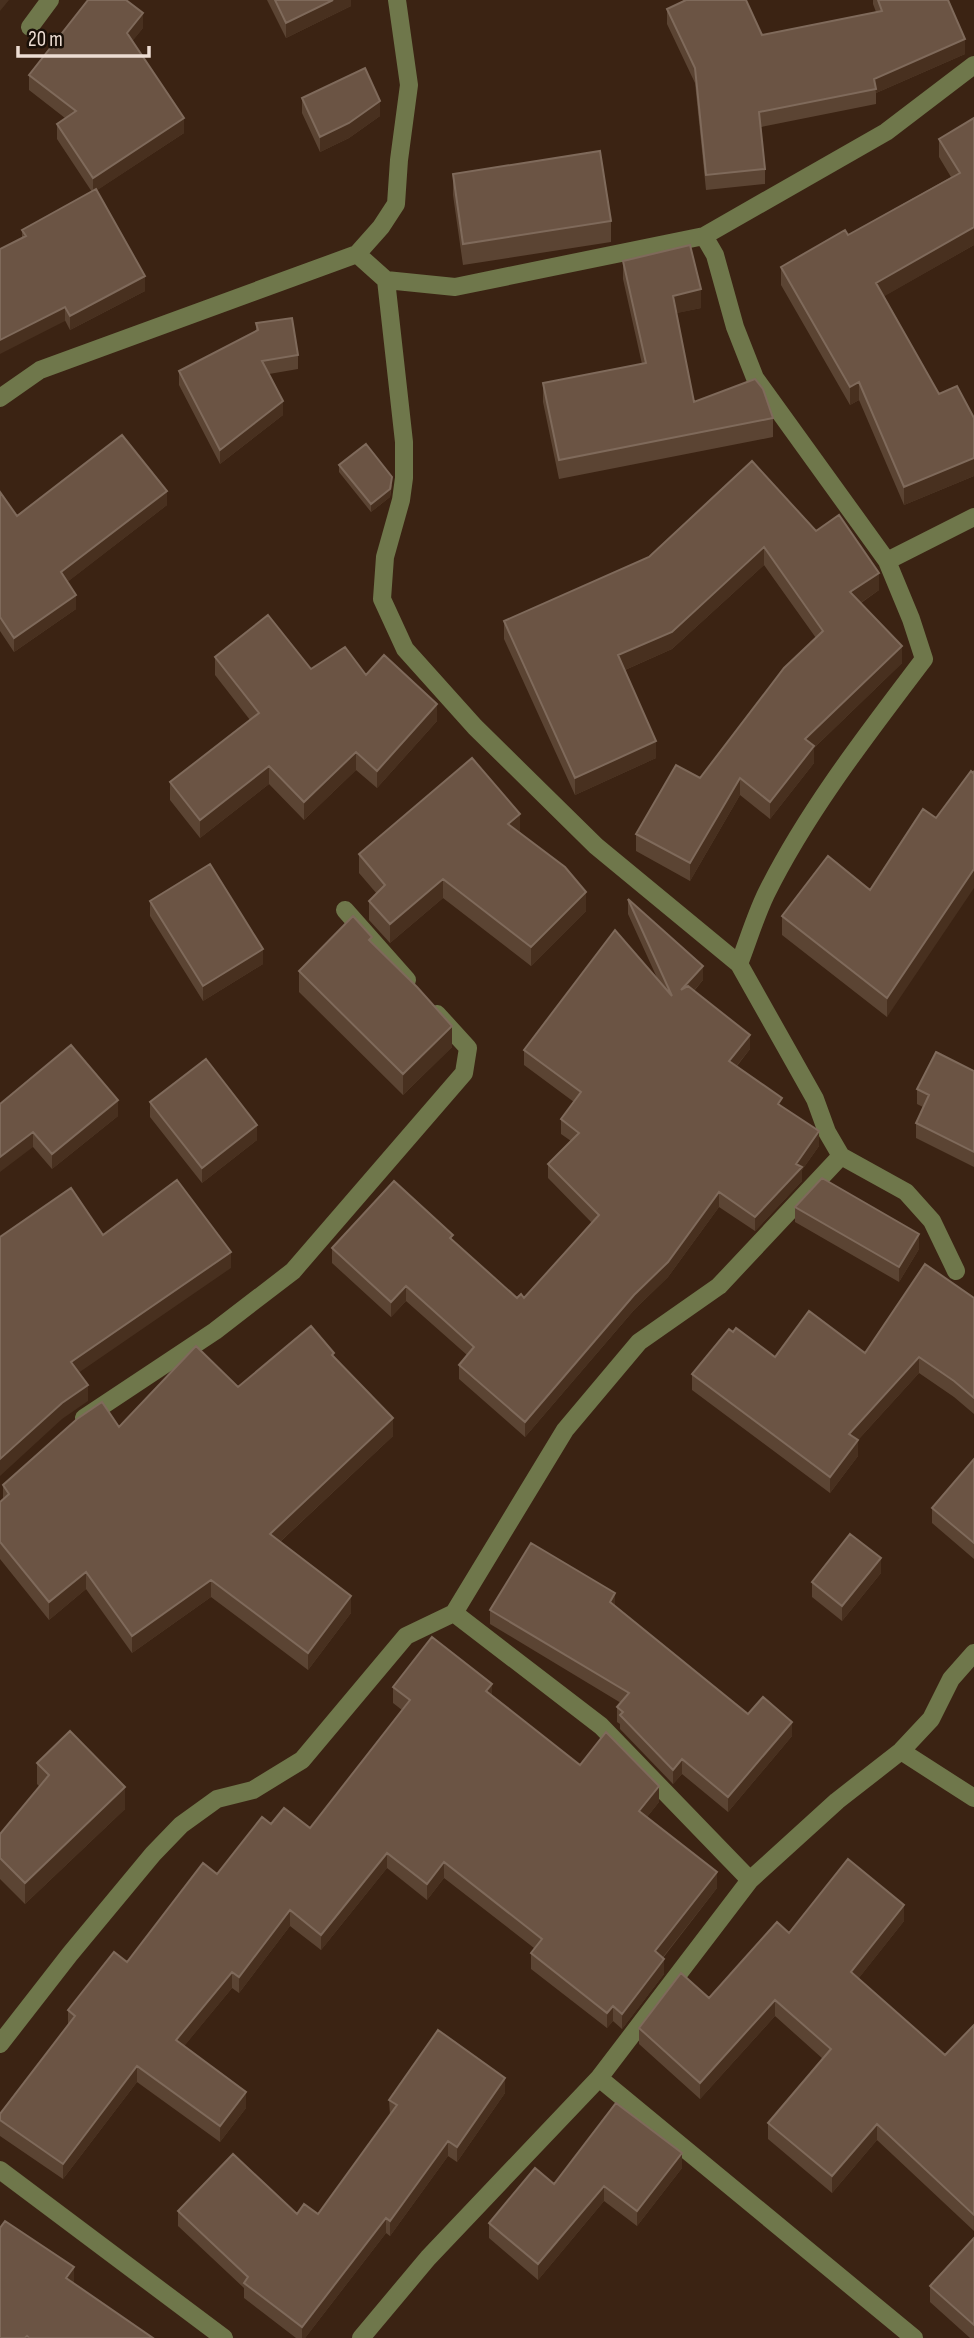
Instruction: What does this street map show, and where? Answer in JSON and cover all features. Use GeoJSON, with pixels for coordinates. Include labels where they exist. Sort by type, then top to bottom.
{"type":"FeatureCollection","features":[{"type":"Feature","properties":{"kind":"street"},"geometry":{"type":"LineString","coordinates":[[30,27],[50,0]]}},
{"type":"Feature","properties":{"kind":"street"},"geometry":{"type":"LineString","coordinates":[[0,398],[40,370],[357,254],[381,227],[396,204],[409,85],[397,0]]}},
{"type":"Feature","properties":{"kind":"street"},"geometry":{"type":"LineString","coordinates":[[357,254],[386,280],[455,287],[704,236],[886,132],[974,65]]}},
{"type":"Feature","properties":{"kind":"street"},"geometry":{"type":"LineString","coordinates":[[704,236],[715,255],[735,327],[755,378],[887,561],[924,659],[871,730],[795,842],[765,896],[739,964]]}},
{"type":"Feature","properties":{"kind":"street"},"geometry":{"type":"LineString","coordinates":[[386,280],[404,442],[404,478],[401,500],[385,557],[382,598],[405,649],[475,727],[596,846],[739,964],[809,1087],[827,1132],[841,1156],[906,1192],[932,1221],[956,1271]]}},
{"type":"Feature","properties":{"kind":"street"},"geometry":{"type":"LineString","coordinates":[[887,561],[974,517]]}},
{"type":"Feature","properties":{"kind":"street"},"geometry":{"type":"LineString","coordinates":[[71,1427],[215,1331],[293,1271],[464,1073],[468,1048],[345,910]]}},
{"type":"Feature","properties":{"kind":"street"},"geometry":{"type":"LineString","coordinates":[[0,2045],[78,1944],[153,1854],[181,1825],[217,1799],[253,1790],[302,1760],[406,1636],[454,1613],[565,1430],[639,1342],[719,1286],[841,1156]]}},
{"type":"Feature","properties":{"kind":"street"},"geometry":{"type":"LineString","coordinates":[[454,1613],[601,1726],[750,1880]]}},
{"type":"Feature","properties":{"kind":"street"},"geometry":{"type":"LineString","coordinates":[[360,2338],[437,2249],[599,2078],[750,1880],[837,1801],[901,1751],[931,1719],[951,1679],[974,1653]]}},
{"type":"Feature","properties":{"kind":"street"},"geometry":{"type":"LineString","coordinates":[[901,1751],[974,1798]]}},
{"type":"Feature","properties":{"kind":"street"},"geometry":{"type":"LineString","coordinates":[[599,2078],[914,2338]]}},
{"type":"Feature","properties":{"kind":"street"},"geometry":{"type":"LineString","coordinates":[[0,2171],[224,2338]]}},
{"type":"Feature","properties":{"kind":"building"},"geometry":{"type":"Polygon","coordinates":[[[88,0],[126,0],[143,13],[127,33],[184,118],[93,178],[57,124],[76,111],[29,75],[88,0]]]}},
{"type":"Feature","properties":{"kind":"building"},"geometry":{"type":"Polygon","coordinates":[[[275,0],[333,0],[286,23],[275,0]]]}},
{"type":"Feature","properties":{"kind":"building"},"geometry":{"type":"Polygon","coordinates":[[[686,0],[746,0],[762,35],[882,11],[878,0],[948,0],[965,39],[874,79],[876,89],[759,112],[765,169],[706,175],[695,68],[667,9],[686,0]]]}},
{"type":"Feature","properties":{"kind":"building"},"geometry":{"type":"Polygon","coordinates":[[[365,68],[380,101],[349,123],[320,137],[302,98],[365,68]]]}},
{"type":"Feature","properties":{"kind":"building"},"geometry":{"type":"Polygon","coordinates":[[[974,118],[974,227],[876,283],[939,394],[957,386],[974,418],[974,458],[904,487],[859,382],[850,387],[781,267],[845,230],[848,235],[960,173],[939,139],[974,118]]]}},
{"type":"Feature","properties":{"kind":"building"},"geometry":{"type":"Polygon","coordinates":[[[600,151],[611,221],[463,244],[453,174],[600,151]]]}},
{"type":"Feature","properties":{"kind":"building"},"geometry":{"type":"Polygon","coordinates":[[[96,189],[145,276],[70,316],[65,307],[0,340],[0,249],[26,236],[22,230],[96,189]]]}},
{"type":"Feature","properties":{"kind":"building"},"geometry":{"type":"Polygon","coordinates":[[[690,245],[701,289],[673,296],[694,402],[755,379],[763,389],[773,418],[559,460],[543,383],[646,363],[623,261],[690,245]]]}},
{"type":"Feature","properties":{"kind":"building"},"geometry":{"type":"Polygon","coordinates":[[[292,318],[298,355],[262,361],[283,401],[220,450],[179,371],[258,330],[256,323],[292,318]]]}},
{"type":"Feature","properties":{"kind":"building"},"geometry":{"type":"Polygon","coordinates":[[[122,435],[167,491],[61,572],[76,595],[14,638],[0,617],[0,492],[17,516],[122,435]]]}},
{"type":"Feature","properties":{"kind":"building"},"geometry":{"type":"Polygon","coordinates":[[[366,444],[392,477],[390,489],[371,504],[339,465],[366,444]]]}},
{"type":"Feature","properties":{"kind":"building"},"geometry":{"type":"Polygon","coordinates":[[[752,461],[816,531],[839,515],[879,573],[850,592],[902,646],[805,739],[814,746],[770,802],[740,778],[690,863],[636,834],[676,765],[700,778],[784,668],[823,631],[764,547],[672,632],[618,655],[656,741],[575,778],[504,621],[649,557],[752,461]]]}},
{"type":"Feature","properties":{"kind":"building"},"geometry":{"type":"Polygon","coordinates":[[[268,615],[311,669],[345,647],[366,675],[384,655],[437,704],[377,771],[356,752],[304,802],[269,766],[200,820],[170,782],[259,713],[215,657],[268,615]]]}},
{"type":"Feature","properties":{"kind":"building"},"geometry":{"type":"Polygon","coordinates":[[[472,758],[520,814],[508,824],[565,867],[586,892],[531,947],[443,879],[390,924],[369,901],[385,885],[359,854],[472,758]]]}},
{"type":"Feature","properties":{"kind":"building"},"geometry":{"type":"Polygon","coordinates":[[[971,771],[974,771],[974,869],[887,998],[782,916],[828,856],[870,890],[923,809],[936,818],[971,771]]]}},
{"type":"Feature","properties":{"kind":"building"},"geometry":{"type":"Polygon","coordinates":[[[210,864],[263,949],[203,986],[150,901],[210,864]]]}},
{"type":"Feature","properties":{"kind":"building"},"geometry":{"type":"Polygon","coordinates":[[[628,899],[703,966],[681,990],[688,986],[750,1035],[729,1061],[782,1098],[778,1104],[819,1131],[796,1164],[802,1167],[755,1217],[719,1192],[668,1262],[634,1295],[525,1422],[459,1365],[474,1347],[406,1286],[391,1302],[332,1248],[394,1181],[453,1235],[450,1238],[517,1298],[521,1294],[524,1298],[599,1215],[548,1164],[579,1133],[561,1119],[581,1092],[524,1050],[615,930],[672,996],[628,899]]]}},
{"type":"Feature","properties":{"kind":"building"},"geometry":{"type":"Polygon","coordinates":[[[353,916],[372,937],[369,940],[452,1026],[403,1074],[299,971],[353,916]]]}},
{"type":"Feature","properties":{"kind":"building"},"geometry":{"type":"Polygon","coordinates":[[[71,1045],[118,1100],[52,1154],[33,1132],[0,1157],[0,1104],[71,1045]]]}},
{"type":"Feature","properties":{"kind":"building"},"geometry":{"type":"Polygon","coordinates":[[[936,1052],[974,1071],[974,1152],[916,1123],[929,1095],[917,1089],[936,1052]]]}},
{"type":"Feature","properties":{"kind":"building"},"geometry":{"type":"Polygon","coordinates":[[[206,1059],[257,1125],[202,1168],[150,1102],[206,1059]]]}},
{"type":"Feature","properties":{"kind":"building"},"geometry":{"type":"Polygon","coordinates":[[[822,1178],[919,1234],[899,1267],[795,1207],[822,1178]]]}},
{"type":"Feature","properties":{"kind":"building"},"geometry":{"type":"Polygon","coordinates":[[[177,1180],[231,1252],[71,1362],[88,1385],[62,1403],[0,1459],[0,1237],[71,1188],[103,1235],[177,1180]]]}},
{"type":"Feature","properties":{"kind":"building"},"geometry":{"type":"Polygon","coordinates":[[[925,1264],[974,1298],[974,1398],[919,1357],[849,1434],[858,1440],[830,1477],[692,1374],[729,1329],[733,1332],[736,1328],[775,1357],[809,1311],[865,1353],[925,1264]]]}},
{"type":"Feature","properties":{"kind":"building"},"geometry":{"type":"Polygon","coordinates":[[[311,1326],[334,1353],[332,1355],[393,1418],[270,1534],[351,1596],[308,1653],[211,1580],[132,1636],[86,1572],[49,1602],[0,1542],[0,1502],[9,1494],[3,1485],[77,1419],[102,1402],[119,1427],[196,1346],[238,1387],[311,1326]]]}},
{"type":"Feature","properties":{"kind":"building"},"geometry":{"type":"Polygon","coordinates":[[[974,1459],[974,1543],[932,1508],[974,1459]]]}},
{"type":"Feature","properties":{"kind":"building"},"geometry":{"type":"Polygon","coordinates":[[[850,1534],[881,1558],[842,1606],[812,1582],[850,1534]]]}},
{"type":"Feature","properties":{"kind":"building"},"geometry":{"type":"Polygon","coordinates":[[[531,1543],[615,1593],[610,1602],[748,1714],[763,1697],[792,1722],[728,1797],[682,1759],[673,1770],[620,1715],[623,1712],[617,1707],[629,1693],[490,1610],[531,1543]]]}},
{"type":"Feature","properties":{"kind":"building"},"geometry":{"type":"Polygon","coordinates":[[[432,1637],[492,1684],[486,1691],[580,1765],[606,1732],[659,1786],[639,1811],[717,1872],[655,1951],[664,1959],[622,2014],[613,2006],[607,2013],[531,1953],[542,1939],[444,1862],[427,1884],[387,1853],[321,1935],[290,1910],[239,1977],[232,1972],[176,2040],[246,2092],[220,2126],[137,2066],[63,2164],[0,2120],[0,2114],[75,2016],[68,2010],[114,1952],[127,1962],[203,1863],[217,1874],[262,1817],[271,1824],[284,1808],[310,1828],[410,1700],[393,1687],[432,1637]]]}},
{"type":"Feature","properties":{"kind":"building"},"geometry":{"type":"Polygon","coordinates":[[[70,1731],[125,1787],[25,1883],[0,1858],[0,1834],[49,1775],[37,1763],[70,1731]]]}},
{"type":"Feature","properties":{"kind":"building"},"geometry":{"type":"Polygon","coordinates":[[[848,1859],[904,1905],[851,1972],[945,2055],[974,2025],[974,2215],[877,2124],[832,2176],[768,2123],[831,2049],[775,2000],[700,2083],[639,2028],[681,1973],[709,1998],[777,1922],[789,1933],[848,1859]]]}},
{"type":"Feature","properties":{"kind":"building"},"geometry":{"type":"Polygon","coordinates":[[[438,2030],[505,2078],[457,2147],[448,2141],[390,2221],[386,2218],[302,2327],[244,2283],[248,2277],[178,2211],[233,2154],[297,2214],[304,2204],[318,2214],[397,2105],[389,2100],[438,2030]]]}},
{"type":"Feature","properties":{"kind":"building"},"geometry":{"type":"Polygon","coordinates":[[[616,2103],[682,2153],[637,2211],[604,2186],[538,2264],[489,2223],[535,2168],[554,2184],[616,2103]]]}},
{"type":"Feature","properties":{"kind":"building"},"geometry":{"type":"Polygon","coordinates":[[[5,2221],[74,2267],[66,2278],[153,2338],[0,2338],[0,2228],[5,2221]]]}},
{"type":"Feature","properties":{"kind":"building"},"geometry":{"type":"Polygon","coordinates":[[[974,2238],[974,2325],[930,2286],[974,2238]]]}}]}
